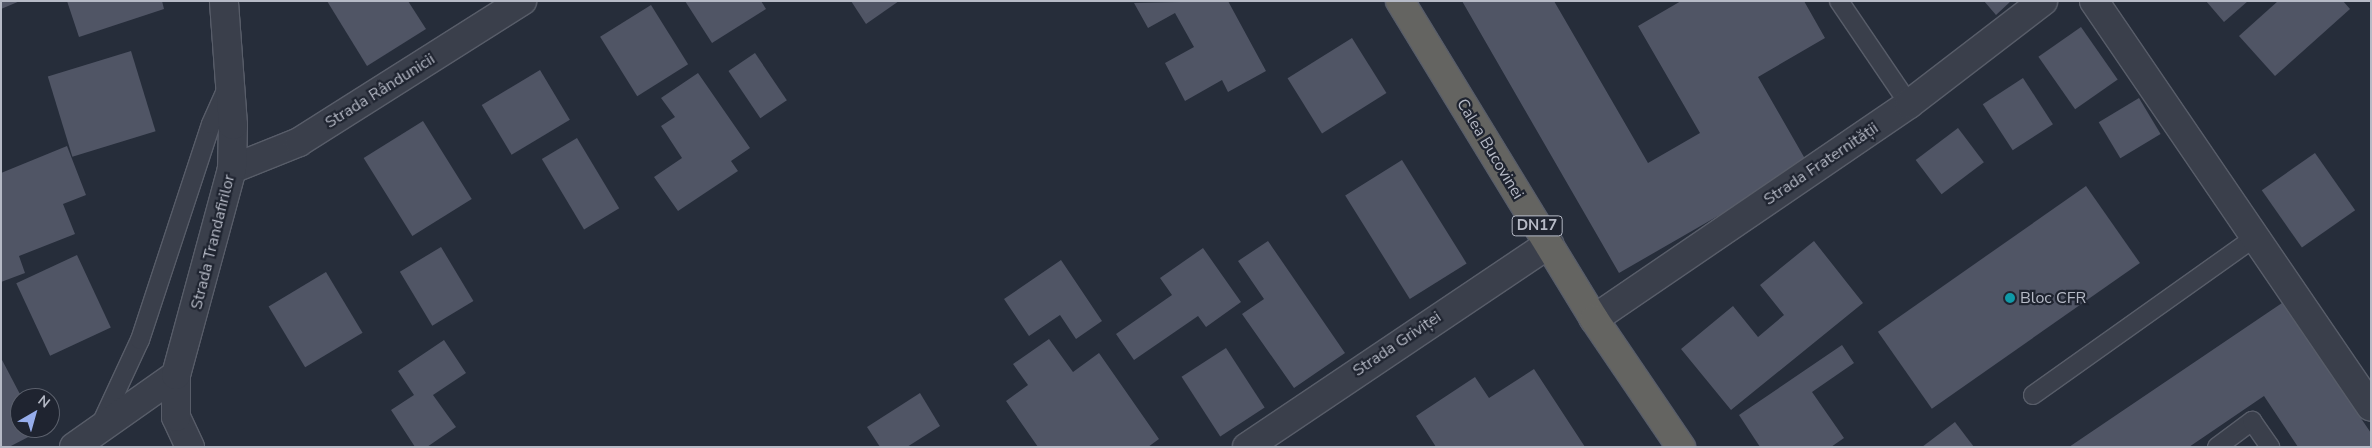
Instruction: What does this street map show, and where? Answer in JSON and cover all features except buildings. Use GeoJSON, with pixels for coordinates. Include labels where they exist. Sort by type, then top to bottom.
{"type":"FeatureCollection","features":[{"type":"Feature","properties":{"kind":"highway","name":"Calea Bucovinei"},"geometry":{"type":"LineString","coordinates":[[1400,1],[1594,319],[1681,447]]}},
{"type":"Feature","properties":{"kind":"street","name":"Strada Trandafirilor"},"geometry":{"type":"LineString","coordinates":[[190,447],[176,417],[176,375],[232,169],[231,81],[224,1]]}},
{"type":"Feature","properties":{"kind":"street","name":"Strada Rândunicii"},"geometry":{"type":"LineString","coordinates":[[232,169],[299,142],[522,1]]}},
{"type":"Feature","properties":{"kind":"street","name":"Strada Fraternității"},"geometry":{"type":"LineString","coordinates":[[1594,319],[1909,104],[2043,1]]}},
{"type":"Feature","properties":{"kind":"street"},"geometry":{"type":"LineString","coordinates":[[2094,1],[2371,407]]}},
{"type":"Feature","properties":{"kind":"street","name":"Strada Griviței"},"geometry":{"type":"LineString","coordinates":[[1248,447],[1549,244]]}},
{"type":"Feature","properties":{"kind":"street"},"geometry":{"type":"LineString","coordinates":[[74,447],[176,375]]}},
{"type":"Feature","properties":{"kind":"lane"},"geometry":{"type":"LineString","coordinates":[[1839,1],[1909,104]]}},
{"type":"Feature","properties":{"kind":"lane"},"geometry":{"type":"LineString","coordinates":[[99,429],[140,340],[211,124],[231,81]]}},
{"type":"Feature","properties":{"kind":"lane"},"geometry":{"type":"LineString","coordinates":[[2033,395],[2254,238]]}},
{"type":"Feature","properties":{"kind":"lane"},"geometry":{"type":"LineString","coordinates":[[2216,447],[2252,422],[2270,447]]}},
{"type":"Feature","properties":{"kind":"place","name":"Bloc CFR"},"geometry":{"type":"Point","coordinates":[2010,298]}}]}
